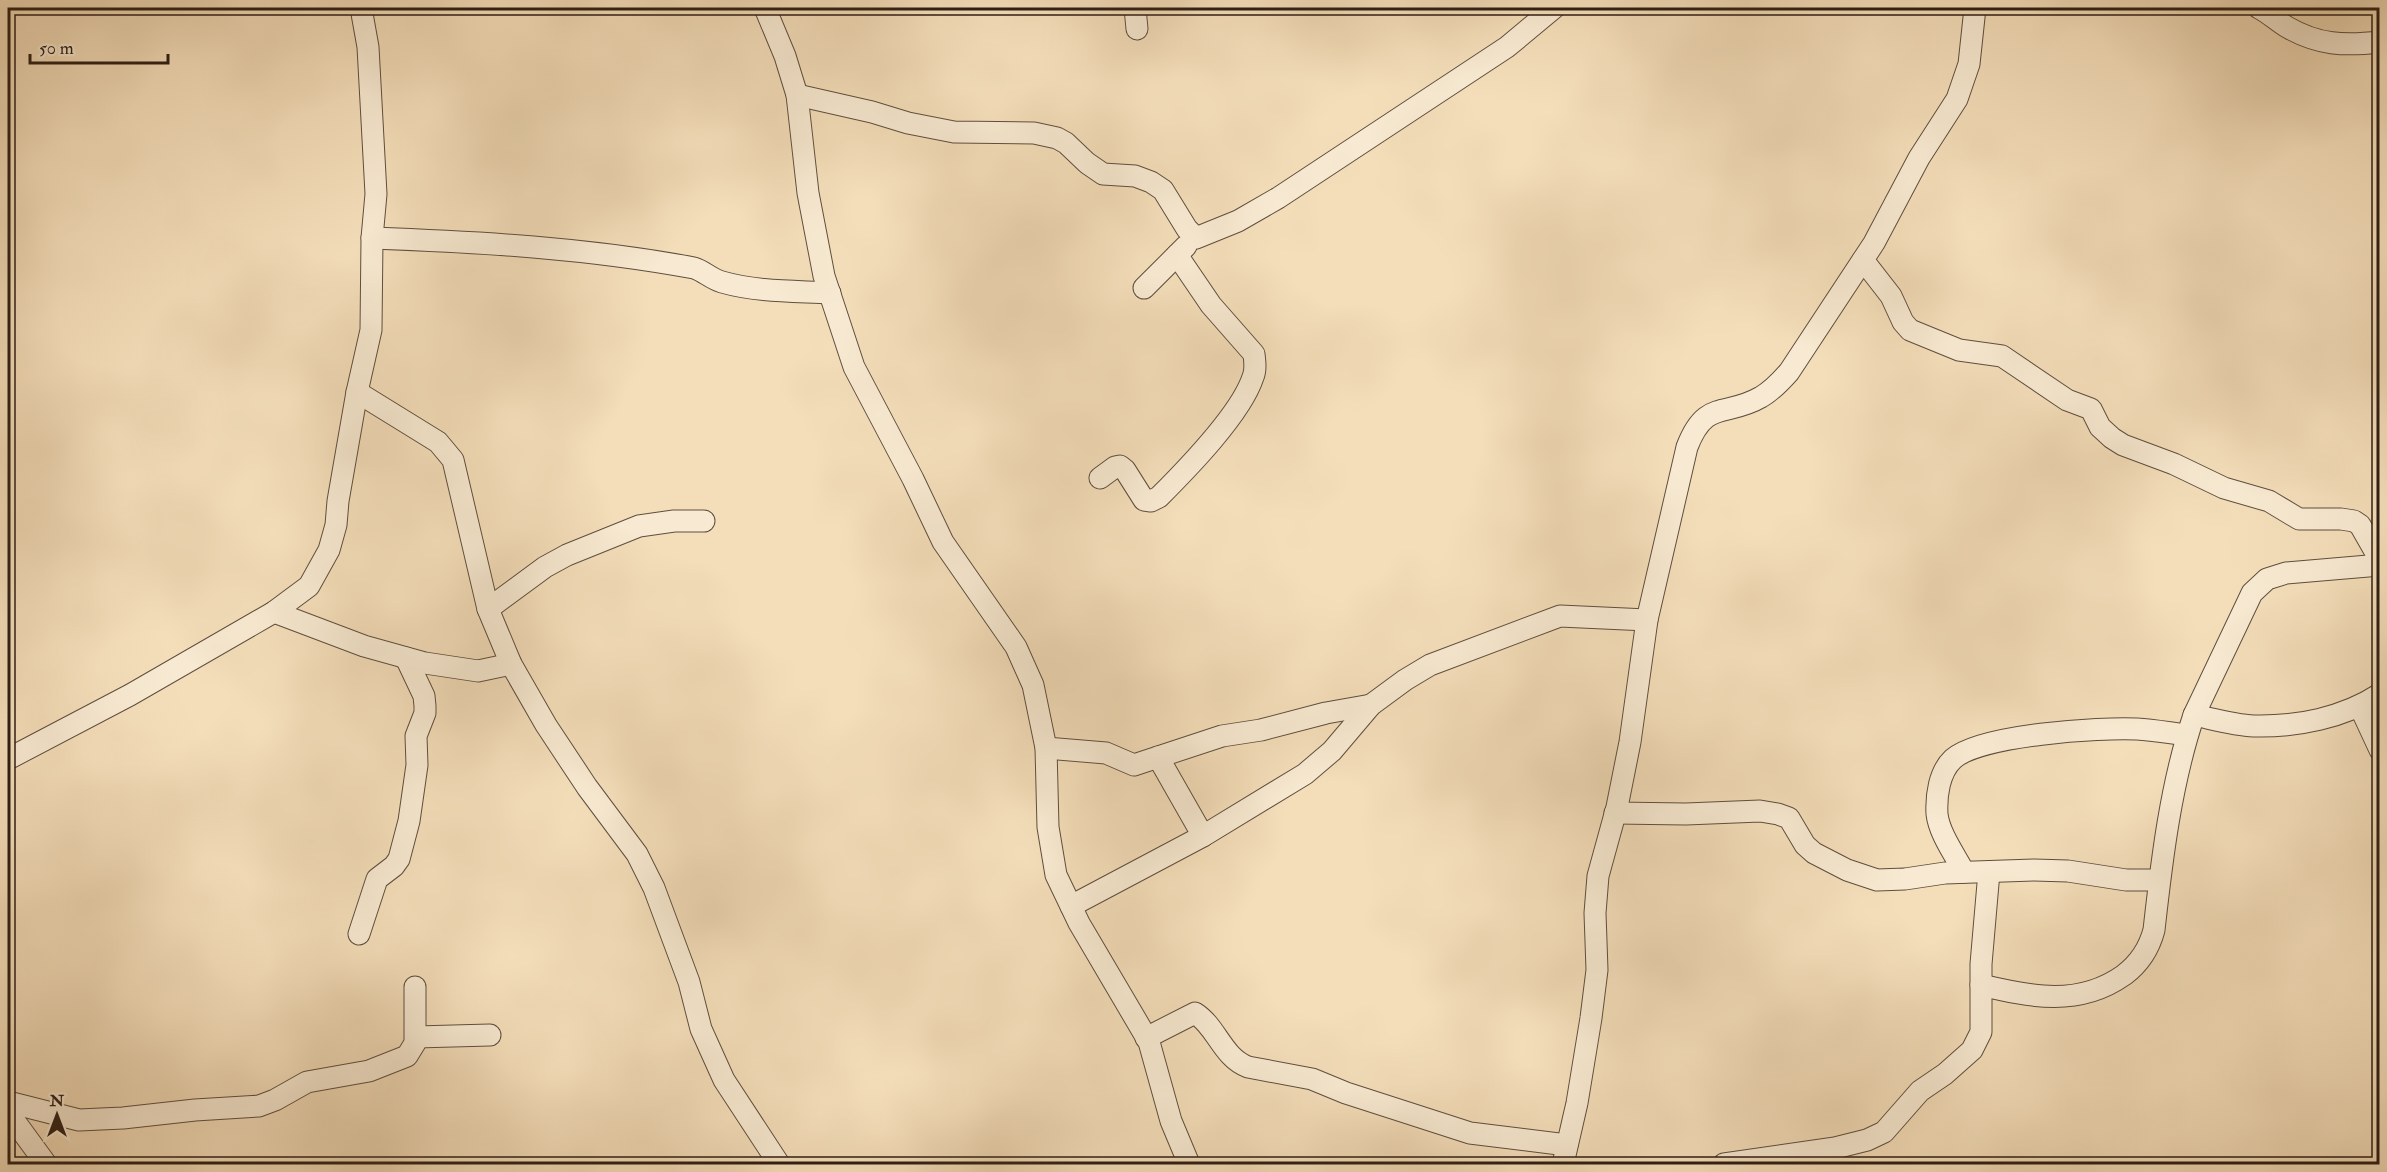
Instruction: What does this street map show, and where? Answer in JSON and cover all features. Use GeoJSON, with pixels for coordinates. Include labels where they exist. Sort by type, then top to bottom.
{"type":"FeatureCollection","features":[{"type":"Feature","properties":{"kind":"street"},"geometry":{"type":"LineString","coordinates":[[8,759],[130,694],[274,612],[309,586],[329,550],[336,525],[357,392],[371,330],[372,238],[376,194],[368,47],[361,8]]}},
{"type":"Feature","properties":{"kind":"street"},"geometry":{"type":"LineString","coordinates":[[765,8],[785,56],[798,96],[808,193],[824,276],[854,367],[913,479],[943,542],[1016,647],[1033,685],[1046,748],[1047,827],[1056,875],[1071,906],[1146,1038],[1178,1143],[1189,1164]]}},
{"type":"Feature","properties":{"kind":"street"},"geometry":{"type":"LineString","coordinates":[[1135,8],[1137,29]]}},
{"type":"Feature","properties":{"kind":"street"},"geometry":{"type":"LineString","coordinates":[[1144,288],[1196,238],[1238,222],[1278,198],[1507,47],[1554,8]]}},
{"type":"Feature","properties":{"kind":"street"},"geometry":{"type":"LineString","coordinates":[[1146,1038],[1195,1013],[1202,1018],[1225,1050],[1248,1067],[1290,1073],[1312,1079],[1346,1094],[1470,1133],[1565,1155],[1592,1018],[1597,970],[1595,913],[1598,876],[1615,813],[1630,742],[1647,620],[1687,447],[1697,425],[1715,412],[1759,398],[1789,372],[1863,260],[1919,158],[1963,86],[1969,64],[1974,8]]}},
{"type":"Feature","properties":{"kind":"street"},"geometry":{"type":"LineString","coordinates":[[2259,8],[2285,26],[2326,43],[2341,45],[2379,42]]}},
{"type":"Feature","properties":{"kind":"street"},"geometry":{"type":"LineString","coordinates":[[798,96],[954,132],[1034,133],[1057,138],[1066,142],[1087,163],[1103,174],[1135,176],[1163,190],[1186,229],[1196,238]]}},
{"type":"Feature","properties":{"kind":"street"},"geometry":{"type":"LineString","coordinates":[[372,238],[595,252],[702,270],[714,279],[750,289],[830,293]]}},
{"type":"Feature","properties":{"kind":"street"},"geometry":{"type":"LineString","coordinates":[[1100,478],[1120,466],[1144,500],[1152,501],[1159,498],[1196,460],[1248,390],[1254,376],[1254,354],[1211,305],[1177,255]]}},
{"type":"Feature","properties":{"kind":"street"},"geometry":{"type":"LineString","coordinates":[[1863,260],[1892,296],[1906,327],[1917,334],[1959,350],[2002,356],[2067,400],[2088,408],[2093,412],[2100,427],[2123,445],[2174,464],[2224,488],[2269,501],[2285,513],[2299,519],[2354,521],[2360,525],[2379,560]]}},
{"type":"Feature","properties":{"kind":"street"},"geometry":{"type":"LineString","coordinates":[[357,392],[438,442],[453,460],[488,609],[511,664],[546,725],[581,778],[637,854],[654,888],[689,982],[701,1029],[724,1080],[779,1164]]}},
{"type":"Feature","properties":{"kind":"street"},"geometry":{"type":"LineString","coordinates":[[488,609],[545,567],[567,555],[639,526],[656,522],[704,520]]}},
{"type":"Feature","properties":{"kind":"street"},"geometry":{"type":"LineString","coordinates":[[1980,985],[2025,995],[2076,996],[2093,992],[2114,981],[2140,961],[2151,941],[2165,842],[2190,725],[2243,608],[2260,584],[2274,576],[2379,565]]}},
{"type":"Feature","properties":{"kind":"street"},"geometry":{"type":"LineString","coordinates":[[274,612],[364,646],[406,658],[463,670],[491,669],[511,664]]}},
{"type":"Feature","properties":{"kind":"street"},"geometry":{"type":"LineString","coordinates":[[1071,906],[1203,836],[1305,774],[1332,751],[1371,705],[1430,665],[1560,616],[1580,615],[1647,620]]}},
{"type":"Feature","properties":{"kind":"street"},"geometry":{"type":"LineString","coordinates":[[359,934],[377,879],[394,866],[399,859],[409,820],[417,765],[416,736],[425,713],[425,706],[424,696],[406,658]]}},
{"type":"Feature","properties":{"kind":"street"},"geometry":{"type":"LineString","coordinates":[[1964,872],[1937,817],[1939,784],[1952,759],[1963,752],[1994,742],[2091,730],[2190,725],[2278,725],[2340,714],[2360,707],[2379,694]]}},
{"type":"Feature","properties":{"kind":"street"},"geometry":{"type":"LineString","coordinates":[[1046,748],[1106,753],[1130,764],[1140,764],[1222,736],[1261,730],[1326,713],[1371,705]]}},
{"type":"Feature","properties":{"kind":"street"},"geometry":{"type":"LineString","coordinates":[[2360,707],[2379,750]]}},
{"type":"Feature","properties":{"kind":"street"},"geometry":{"type":"LineString","coordinates":[[1158,757],[1203,836]]}},
{"type":"Feature","properties":{"kind":"street"},"geometry":{"type":"LineString","coordinates":[[1615,813],[1686,814],[1760,811],[1789,818],[1805,845],[1814,853],[1828,862],[1877,880],[1905,879],[1946,873],[2034,870],[2068,871],[2126,880],[2159,880]]}},
{"type":"Feature","properties":{"kind":"street"},"geometry":{"type":"LineString","coordinates":[[1724,1164],[1835,1148],[1867,1140],[1884,1132],[1920,1091],[1946,1074],[1972,1050],[1980,1032],[1980,985],[1989,872]]}},
{"type":"Feature","properties":{"kind":"street"},"geometry":{"type":"LineString","coordinates":[[8,1102],[79,1120],[259,1106],[276,1100],[307,1082],[369,1071],[407,1056],[416,1037],[416,987]]}},
{"type":"Feature","properties":{"kind":"street"},"geometry":{"type":"LineString","coordinates":[[416,1037],[490,1035]]}},
{"type":"Feature","properties":{"kind":"street"},"geometry":{"type":"LineString","coordinates":[[8,1112],[46,1164]]}}]}
